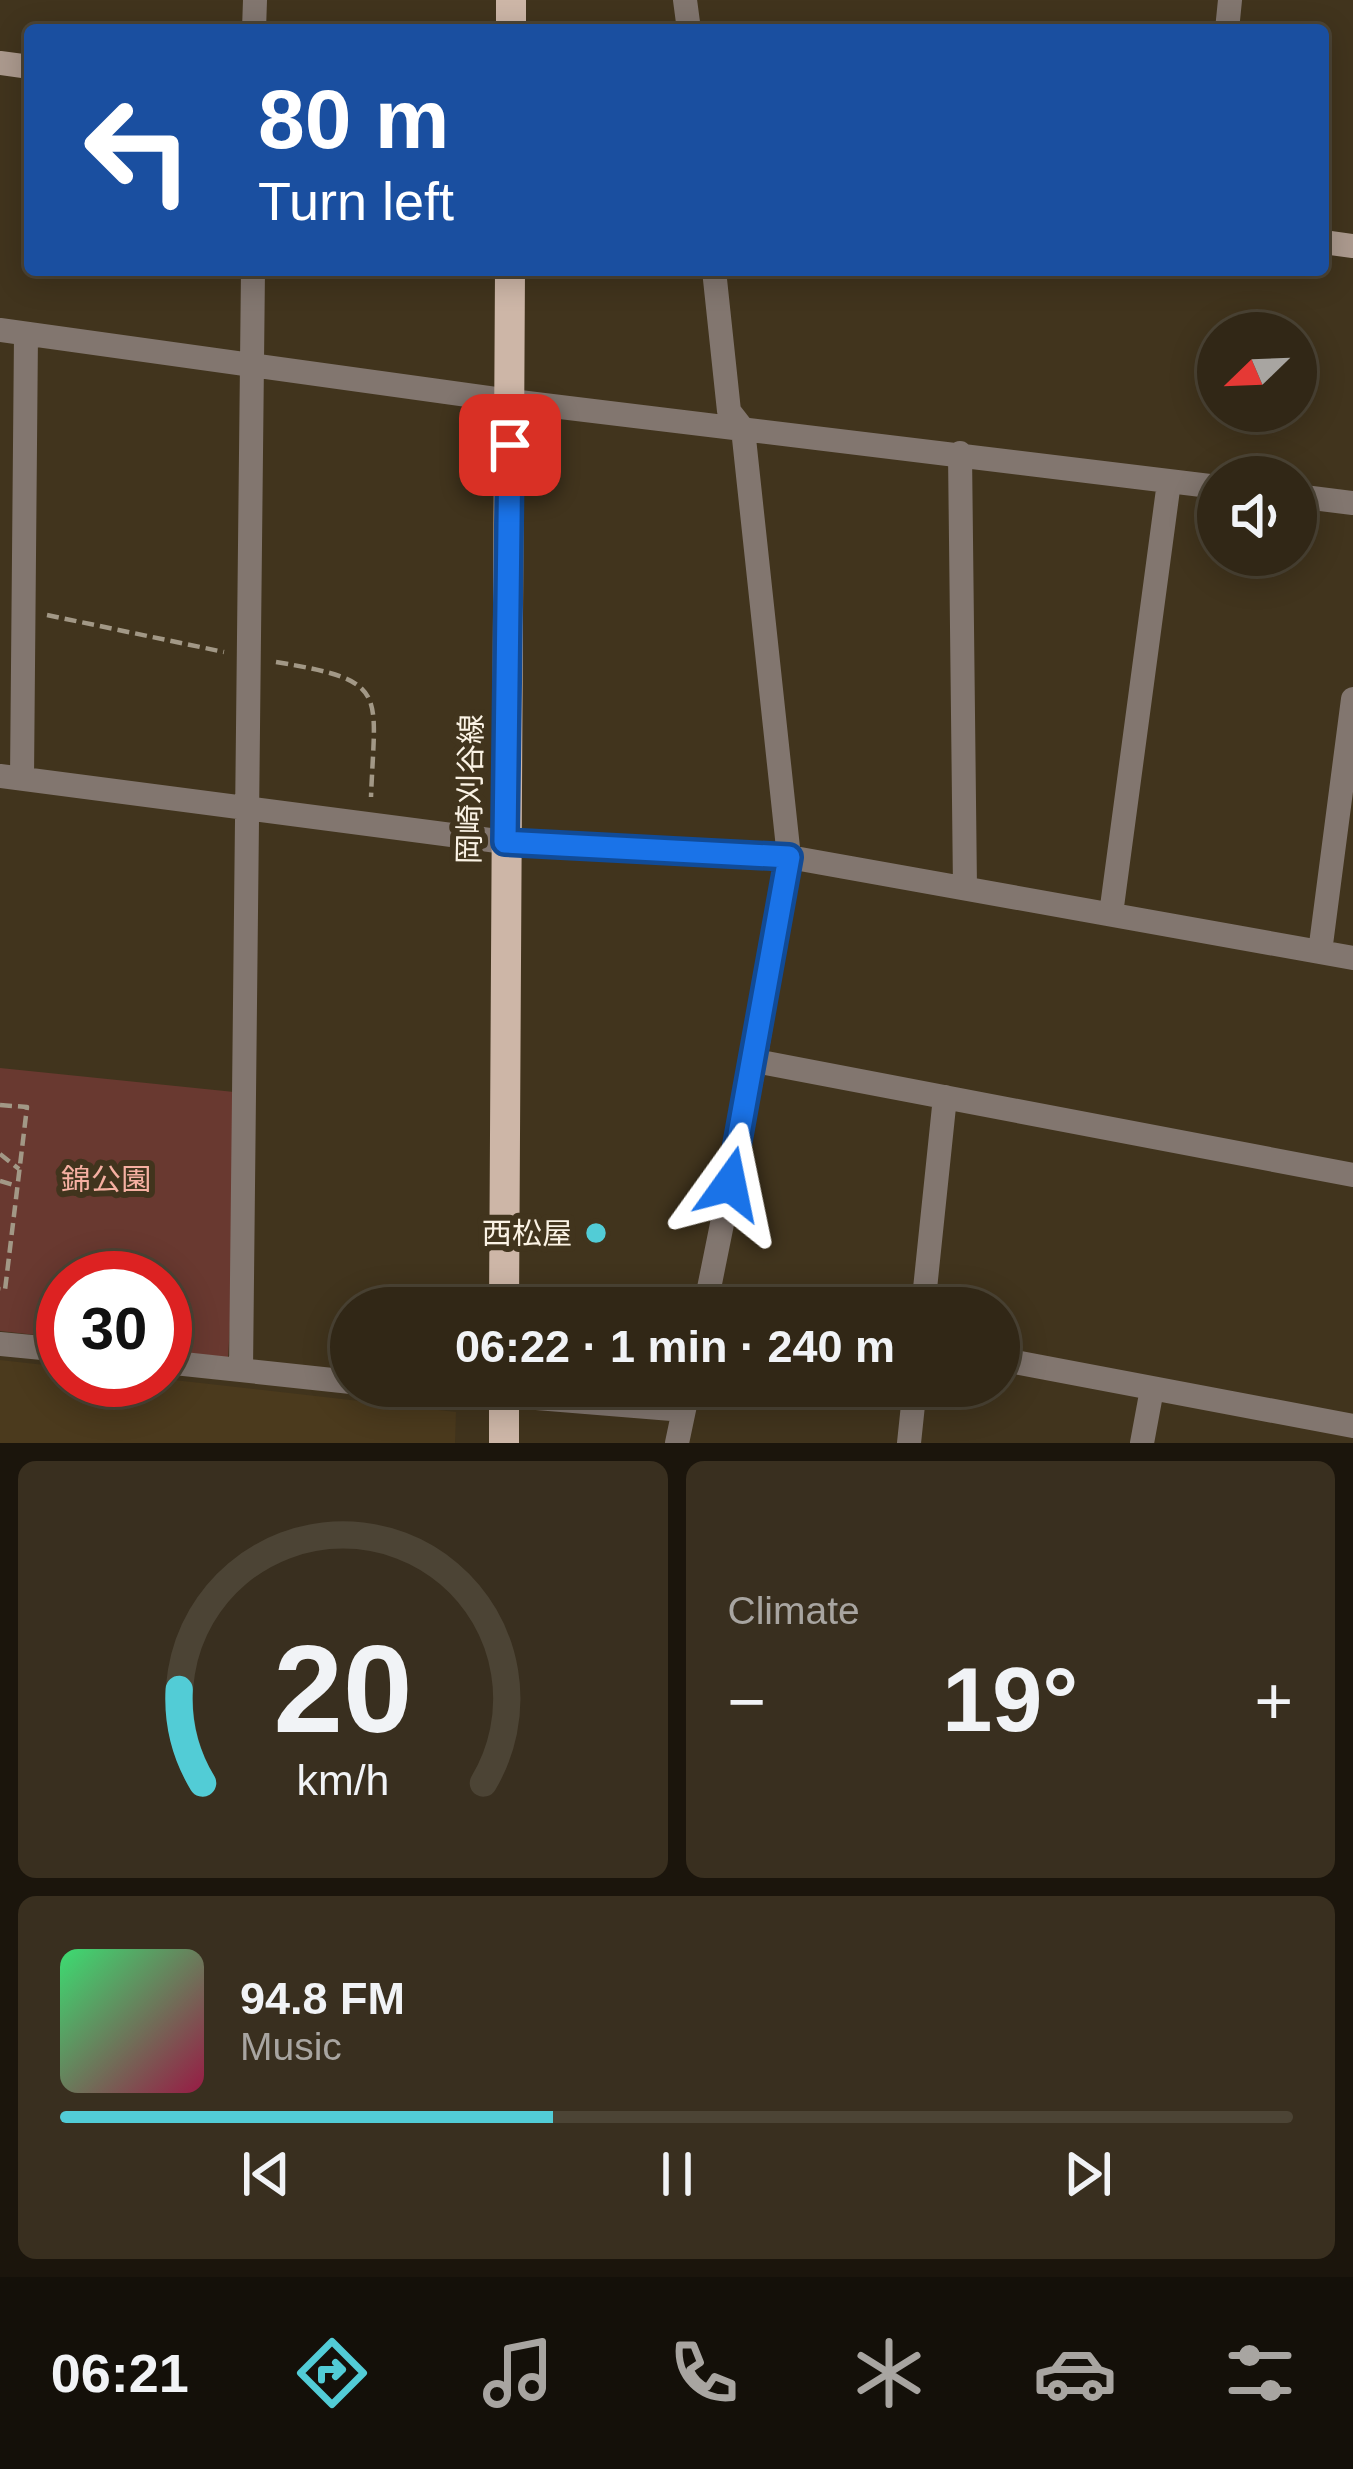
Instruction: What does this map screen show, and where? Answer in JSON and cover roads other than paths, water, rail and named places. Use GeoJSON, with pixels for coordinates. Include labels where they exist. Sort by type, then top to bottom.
{"type":"FeatureCollection","features":[{"type":"Feature","properties":{"kind":"main road","name":"岡崎刈谷線"},"geometry":{"type":"LineString","coordinates":[[504,1287],[510,276]]}},
{"type":"Feature","properties":{"kind":"main road"},"geometry":{"type":"LineString","coordinates":[[504,1407],[504,1443]]}},
{"type":"Feature","properties":{"kind":"street"},"geometry":{"type":"LineString","coordinates":[[241,1370],[253,276]]}},
{"type":"Feature","properties":{"kind":"street"},"geometry":{"type":"LineString","coordinates":[[709,1287],[755,1061],[789,857],[743,429],[729,412],[715,276]]}},
{"type":"Feature","properties":{"kind":"street"},"geometry":{"type":"LineString","coordinates":[[0,330],[511,401],[1197,485]]}},
{"type":"Feature","properties":{"kind":"street"},"geometry":{"type":"LineString","coordinates":[[26,334],[27,611],[11,777],[505,842],[789,857],[1353,958]]}},
{"type":"Feature","properties":{"kind":"street"},"geometry":{"type":"LineString","coordinates":[[960,453],[965,888]]}},
{"type":"Feature","properties":{"kind":"street"},"geometry":{"type":"LineString","coordinates":[[1111,914],[1169,482]]}},
{"type":"Feature","properties":{"kind":"street"},"geometry":{"type":"LineString","coordinates":[[1317,499],[1353,503]]}},
{"type":"Feature","properties":{"kind":"street"},"geometry":{"type":"LineString","coordinates":[[1320,952],[1353,699]]}},
{"type":"Feature","properties":{"kind":"street"},"geometry":{"type":"LineString","coordinates":[[755,1061],[1353,1175]]}},
{"type":"Feature","properties":{"kind":"street"},"geometry":{"type":"LineString","coordinates":[[925,1287],[945,1097]]}},
{"type":"Feature","properties":{"kind":"street"},"geometry":{"type":"LineString","coordinates":[[0,1344],[36,1348]]}},
{"type":"Feature","properties":{"kind":"street"},"geometry":{"type":"LineString","coordinates":[[1020,1362],[1353,1426]]}},
{"type":"Feature","properties":{"kind":"street"},"geometry":{"type":"LineString","coordinates":[[192,1364],[330,1380]]}},
{"type":"Feature","properties":{"kind":"street"},"geometry":{"type":"LineString","coordinates":[[1142,1443],[1152,1389]]}},
{"type":"Feature","properties":{"kind":"street"},"geometry":{"type":"LineString","coordinates":[[676,1443],[684,1407]]}},
{"type":"Feature","properties":{"kind":"street"},"geometry":{"type":"LineString","coordinates":[[909,1443],[913,1407]]}},
{"type":"Feature","properties":{"kind":"place","name":"西松屋"},"geometry":{"type":"Point","coordinates":[596,1233]}},
{"type":"Feature","properties":{"kind":"park label","name":"錦公園"},"geometry":{"type":"Point","coordinates":[106,1179]}}]}
